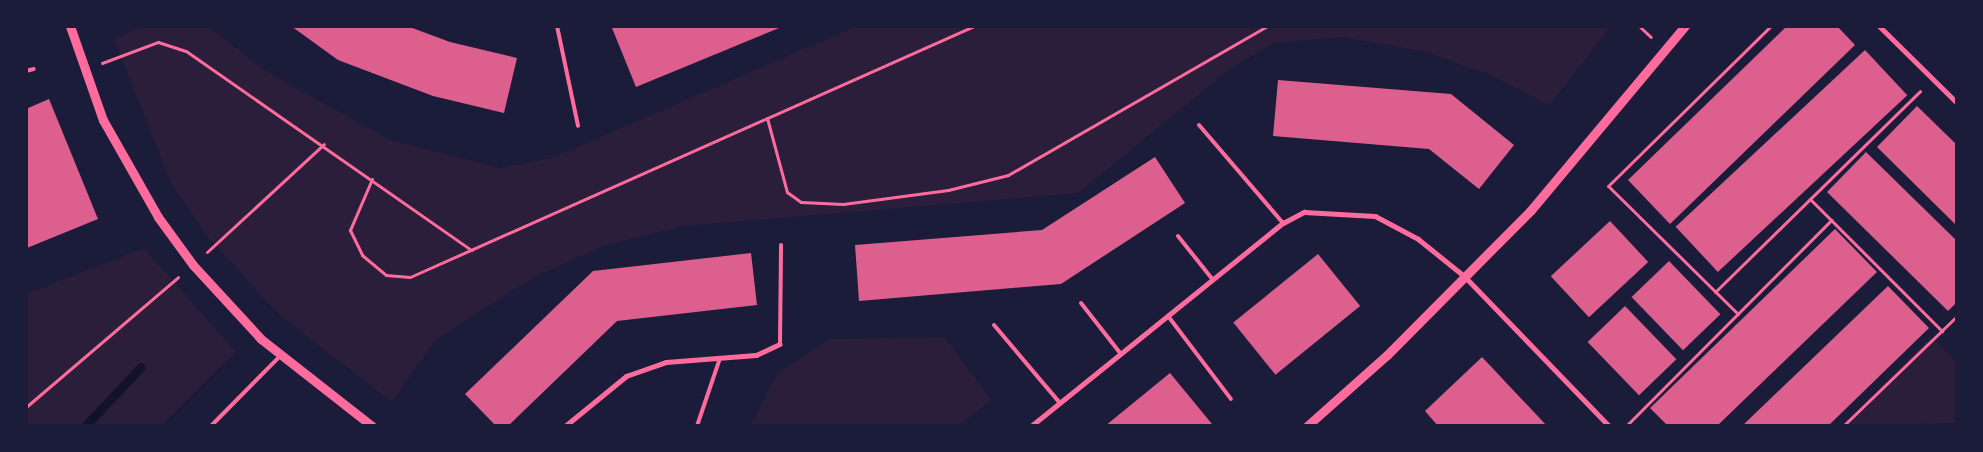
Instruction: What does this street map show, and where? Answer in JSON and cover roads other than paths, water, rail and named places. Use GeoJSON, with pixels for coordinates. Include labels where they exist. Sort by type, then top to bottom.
{"type":"FeatureCollection","features":[{"type":"Feature","properties":{"kind":"street"},"geometry":{"type":"LineString","coordinates":[[70,26],[82,70],[103,120],[158,217],[198,272],[281,355],[372,426]]}},
{"type":"Feature","properties":{"kind":"street"},"geometry":{"type":"LineString","coordinates":[[1308,426],[1387,355],[1531,210],[1685,26]]}},
{"type":"Feature","properties":{"kind":"street"},"geometry":{"type":"LineString","coordinates":[[1879,26],[1957,103]]}},
{"type":"Feature","properties":{"kind":"street"},"geometry":{"type":"LineString","coordinates":[[1031,426],[1283,223],[1304,212],[1375,216],[1418,239],[1464,276],[1609,426]]}},
{"type":"Feature","properties":{"kind":"street"},"geometry":{"type":"LineString","coordinates":[[565,426],[626,376],[666,362],[756,355],[780,344]]}},
{"type":"Feature","properties":{"kind":"lane"},"geometry":{"type":"LineString","coordinates":[[557,26],[578,126]]}},
{"type":"Feature","properties":{"kind":"lane"},"geometry":{"type":"LineString","coordinates":[[26,70],[34,69]]}},
{"type":"Feature","properties":{"kind":"lane"},"geometry":{"type":"LineString","coordinates":[[1199,125],[1283,223]]}},
{"type":"Feature","properties":{"kind":"lane"},"geometry":{"type":"LineString","coordinates":[[1178,236],[1213,280]]}},
{"type":"Feature","properties":{"kind":"lane"},"geometry":{"type":"LineString","coordinates":[[780,344],[781,245]]}},
{"type":"Feature","properties":{"kind":"lane"},"geometry":{"type":"LineString","coordinates":[[1081,303],[1120,354]]}},
{"type":"Feature","properties":{"kind":"lane"},"geometry":{"type":"LineString","coordinates":[[1168,316],[1231,399]]}},
{"type":"Feature","properties":{"kind":"lane"},"geometry":{"type":"LineString","coordinates":[[994,325],[1060,403]]}},
{"type":"Feature","properties":{"kind":"lane"},"geometry":{"type":"LineString","coordinates":[[211,426],[281,355]]}},
{"type":"Feature","properties":{"kind":"lane"},"geometry":{"type":"LineString","coordinates":[[697,426],[720,358]]}},
{"type":"Feature","properties":{"kind":"waterway"},"geometry":{"type":"LineString","coordinates":[[85,426],[141,367]]}}]}
